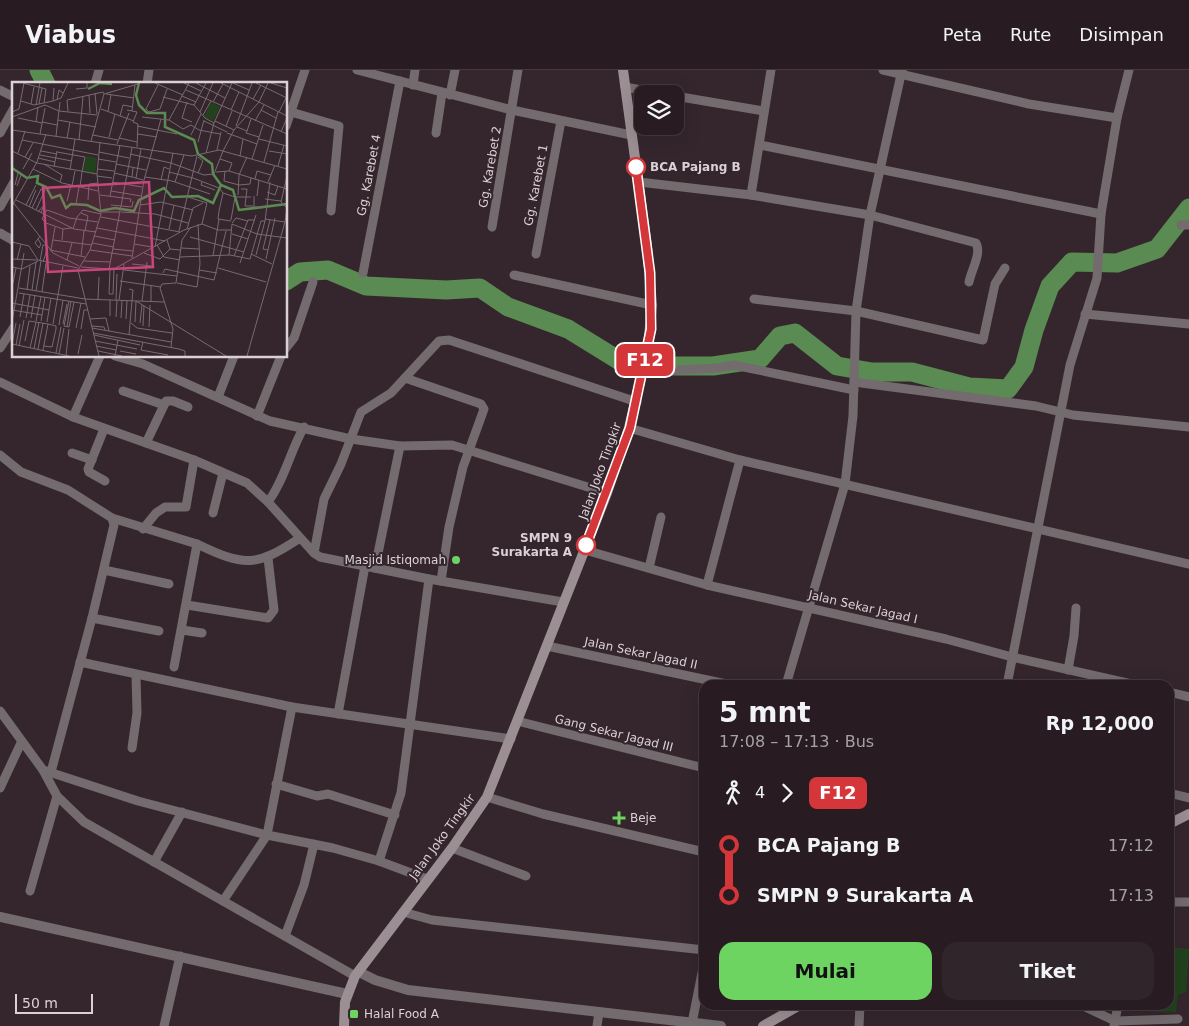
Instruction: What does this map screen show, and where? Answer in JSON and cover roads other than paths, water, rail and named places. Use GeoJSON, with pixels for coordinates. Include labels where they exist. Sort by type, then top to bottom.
{"type":"FeatureCollection","features":[{"type":"Feature","properties":{"kind":"main road","name":"Jalan Joko Tingkir"},"geometry":{"type":"LineString","coordinates":[[344,1026],[347,994],[357,974],[427,878],[452,848],[487,797],[585,550],[630,428],[648,347],[652,305],[639,182],[623,70]]}},
{"type":"Feature","properties":{"kind":"main road"},"geometry":{"type":"LineString","coordinates":[[1174,822],[1189,814]]}},
{"type":"Feature","properties":{"kind":"main road"},"geometry":{"type":"LineString","coordinates":[[763,1026],[791,1010]]}},
{"type":"Feature","properties":{"kind":"street"},"geometry":{"type":"LineString","coordinates":[[288,120],[305,70]]}},
{"type":"Feature","properties":{"kind":"street"},"geometry":{"type":"LineString","coordinates":[[357,70],[512,110],[631,136]]}},
{"type":"Feature","properties":{"kind":"street"},"geometry":{"type":"LineString","coordinates":[[413,85],[416,70]]}},
{"type":"Feature","properties":{"kind":"street"},"geometry":{"type":"LineString","coordinates":[[436,133],[446,94],[455,70]]}},
{"type":"Feature","properties":{"kind":"street","name":"Gg. Karebet 2"},"geometry":{"type":"LineString","coordinates":[[492,227],[518,70]]}},
{"type":"Feature","properties":{"kind":"street"},"geometry":{"type":"LineString","coordinates":[[752,195],[771,70]]}},
{"type":"Feature","properties":{"kind":"street"},"geometry":{"type":"LineString","coordinates":[[883,70],[901,72],[1029,104],[1117,118]]}},
{"type":"Feature","properties":{"kind":"street"},"geometry":{"type":"LineString","coordinates":[[1008,680],[1070,365],[1097,278],[1100,214],[1117,118],[1129,70]]}},
{"type":"Feature","properties":{"kind":"street"},"geometry":{"type":"LineString","coordinates":[[787,680],[845,484],[852,424],[856,310],[870,215],[901,72]]}},
{"type":"Feature","properties":{"kind":"street","name":"Gg. Karebet 4"},"geometry":{"type":"LineString","coordinates":[[363,273],[400,81]]}},
{"type":"Feature","properties":{"kind":"street"},"geometry":{"type":"LineString","coordinates":[[625,87],[634,89]]}},
{"type":"Feature","properties":{"kind":"street"},"geometry":{"type":"LineString","coordinates":[[0,90],[12,97]]}},
{"type":"Feature","properties":{"kind":"street"},"geometry":{"type":"LineString","coordinates":[[684,98],[764,111]]}},
{"type":"Feature","properties":{"kind":"street"},"geometry":{"type":"LineString","coordinates":[[0,133],[12,112]]}},
{"type":"Feature","properties":{"kind":"street"},"geometry":{"type":"LineString","coordinates":[[291,112],[339,126],[331,210]]}},
{"type":"Feature","properties":{"kind":"street","name":"Gg. Karebet 1"},"geometry":{"type":"LineString","coordinates":[[536,254],[561,121]]}},
{"type":"Feature","properties":{"kind":"street"},"geometry":{"type":"LineString","coordinates":[[760,145],[1100,214]]}},
{"type":"Feature","properties":{"kind":"street"},"geometry":{"type":"LineString","coordinates":[[639,182],[752,195],[870,215],[976,243],[978,254],[969,282]]}},
{"type":"Feature","properties":{"kind":"street"},"geometry":{"type":"LineString","coordinates":[[0,207],[11,195]]}},
{"type":"Feature","properties":{"kind":"street"},"geometry":{"type":"LineString","coordinates":[[0,233],[12,239]]}},
{"type":"Feature","properties":{"kind":"street"},"geometry":{"type":"LineString","coordinates":[[754,299],[856,310],[983,340],[995,284],[1004,268]]}},
{"type":"Feature","properties":{"kind":"street"},"geometry":{"type":"LineString","coordinates":[[514,275],[652,305]]}},
{"type":"Feature","properties":{"kind":"street"},"geometry":{"type":"LineString","coordinates":[[288,346],[294,338],[313,282]]}},
{"type":"Feature","properties":{"kind":"street"},"geometry":{"type":"LineString","coordinates":[[1085,314],[1189,324]]}},
{"type":"Feature","properties":{"kind":"street"},"geometry":{"type":"LineString","coordinates":[[0,348],[12,330]]}},
{"type":"Feature","properties":{"kind":"street"},"geometry":{"type":"LineString","coordinates":[[314,553],[324,499],[361,412],[388,396],[435,343],[449,340],[637,402]]}},
{"type":"Feature","properties":{"kind":"street"},"geometry":{"type":"LineString","coordinates":[[73,417],[99,358]]}},
{"type":"Feature","properties":{"kind":"street"},"geometry":{"type":"LineString","coordinates":[[122,358],[143,364],[270,421],[304,427],[351,439],[400,446],[443,444],[607,492]]}},
{"type":"Feature","properties":{"kind":"street"},"geometry":{"type":"LineString","coordinates":[[218,397],[233,358]]}},
{"type":"Feature","properties":{"kind":"street"},"geometry":{"type":"LineString","coordinates":[[257,416],[280,358]]}},
{"type":"Feature","properties":{"kind":"street"},"geometry":{"type":"LineString","coordinates":[[642,370],[742,366],[1025,404],[1078,416],[1189,427]]}},
{"type":"Feature","properties":{"kind":"street"},"geometry":{"type":"LineString","coordinates":[[405,378],[483,407],[482,417],[469,451],[453,510],[441,581]]}},
{"type":"Feature","properties":{"kind":"street"},"geometry":{"type":"LineString","coordinates":[[0,382],[73,417],[194,460],[247,483],[268,502],[314,553],[330,560],[563,602]]}},
{"type":"Feature","properties":{"kind":"street"},"geometry":{"type":"LineString","coordinates":[[123,391],[164,405]]}},
{"type":"Feature","properties":{"kind":"street"},"geometry":{"type":"LineString","coordinates":[[146,444],[164,405],[170,400],[188,407]]}},
{"type":"Feature","properties":{"kind":"street"},"geometry":{"type":"LineString","coordinates":[[268,502],[280,484],[294,444],[304,427]]}},
{"type":"Feature","properties":{"kind":"street"},"geometry":{"type":"LineString","coordinates":[[630,428],[740,460],[1189,564]]}},
{"type":"Feature","properties":{"kind":"street"},"geometry":{"type":"LineString","coordinates":[[104,429],[89,472],[106,481]]}},
{"type":"Feature","properties":{"kind":"street"},"geometry":{"type":"LineString","coordinates":[[375,568],[400,446]]}},
{"type":"Feature","properties":{"kind":"street"},"geometry":{"type":"LineString","coordinates":[[72,453],[92,460]]}},
{"type":"Feature","properties":{"kind":"street"},"geometry":{"type":"LineString","coordinates":[[0,455],[20,472],[68,490],[112,518],[197,544],[233,558],[254,561],[268,558],[300,538]]}},
{"type":"Feature","properties":{"kind":"street"},"geometry":{"type":"LineString","coordinates":[[143,529],[156,513],[165,507],[186,507],[194,460]]}},
{"type":"Feature","properties":{"kind":"street"},"geometry":{"type":"LineString","coordinates":[[707,585],[740,460]]}},
{"type":"Feature","properties":{"kind":"street"},"geometry":{"type":"LineString","coordinates":[[213,513],[224,473]]}},
{"type":"Feature","properties":{"kind":"street"},"geometry":{"type":"LineString","coordinates":[[649,568],[661,517]]}},
{"type":"Feature","properties":{"kind":"street"},"geometry":{"type":"LineString","coordinates":[[47,771],[92,618],[114,525],[112,518]]}},
{"type":"Feature","properties":{"kind":"street"},"geometry":{"type":"LineString","coordinates":[[174,667],[187,606],[197,544]]}},
{"type":"Feature","properties":{"kind":"street","name":"Jalan Sekar Jagad I"},"geometry":{"type":"LineString","coordinates":[[585,550],[707,585],[946,639],[1012,657],[1113,680]]}},
{"type":"Feature","properties":{"kind":"street"},"geometry":{"type":"LineString","coordinates":[[187,606],[268,618],[274,610],[268,558]]}},
{"type":"Feature","properties":{"kind":"street"},"geometry":{"type":"LineString","coordinates":[[338,714],[365,566]]}},
{"type":"Feature","properties":{"kind":"street"},"geometry":{"type":"LineString","coordinates":[[104,570],[169,584]]}},
{"type":"Feature","properties":{"kind":"street"},"geometry":{"type":"LineString","coordinates":[[380,861],[401,793],[429,579]]}},
{"type":"Feature","properties":{"kind":"street"},"geometry":{"type":"LineString","coordinates":[[1068,670],[1074,636],[1076,608]]}},
{"type":"Feature","properties":{"kind":"street"},"geometry":{"type":"LineString","coordinates":[[92,618],[159,631]]}},
{"type":"Feature","properties":{"kind":"street"},"geometry":{"type":"LineString","coordinates":[[182,630],[202,633]]}},
{"type":"Feature","properties":{"kind":"street","name":"Jalan Sekar Jagad II"},"geometry":{"type":"LineString","coordinates":[[546,646],[707,680]]}},
{"type":"Feature","properties":{"kind":"street"},"geometry":{"type":"LineString","coordinates":[[80,662],[292,707],[511,739]]}},
{"type":"Feature","properties":{"kind":"street"},"geometry":{"type":"LineString","coordinates":[[132,748],[137,713],[136,675]]}},
{"type":"Feature","properties":{"kind":"street"},"geometry":{"type":"LineString","coordinates":[[1174,693],[1189,697]]}},
{"type":"Feature","properties":{"kind":"street"},"geometry":{"type":"LineString","coordinates":[[224,901],[267,835],[292,707]]}},
{"type":"Feature","properties":{"kind":"street"},"geometry":{"type":"LineString","coordinates":[[1,714],[21,742],[47,771],[58,796],[84,822],[285,936],[357,974],[408,990],[721,1026]]}},
{"type":"Feature","properties":{"kind":"street","name":"Gang Sekar Jagad III"},"geometry":{"type":"LineString","coordinates":[[517,721],[699,767]]}},
{"type":"Feature","properties":{"kind":"street"},"geometry":{"type":"LineString","coordinates":[[0,788],[21,742]]}},
{"type":"Feature","properties":{"kind":"street"},"geometry":{"type":"LineString","coordinates":[[47,771],[93,788],[267,835],[314,844],[380,861],[427,878]]}},
{"type":"Feature","properties":{"kind":"street"},"geometry":{"type":"LineString","coordinates":[[276,784],[317,796],[333,795],[395,815]]}},
{"type":"Feature","properties":{"kind":"street"},"geometry":{"type":"LineString","coordinates":[[1174,794],[1189,798]]}},
{"type":"Feature","properties":{"kind":"street"},"geometry":{"type":"LineString","coordinates":[[30,891],[58,796]]}},
{"type":"Feature","properties":{"kind":"street"},"geometry":{"type":"LineString","coordinates":[[487,797],[543,814],[699,851]]}},
{"type":"Feature","properties":{"kind":"street"},"geometry":{"type":"LineString","coordinates":[[154,862],[182,812]]}},
{"type":"Feature","properties":{"kind":"street"},"geometry":{"type":"LineString","coordinates":[[285,936],[304,886],[314,844]]}},
{"type":"Feature","properties":{"kind":"street"},"geometry":{"type":"LineString","coordinates":[[452,848],[526,876]]}},
{"type":"Feature","properties":{"kind":"street"},"geometry":{"type":"LineString","coordinates":[[1174,902],[1189,902]]}},
{"type":"Feature","properties":{"kind":"street"},"geometry":{"type":"LineString","coordinates":[[403,912],[432,920],[699,949]]}},
{"type":"Feature","properties":{"kind":"street"},"geometry":{"type":"LineString","coordinates":[[0,917],[347,994]]}},
{"type":"Feature","properties":{"kind":"street"},"geometry":{"type":"LineString","coordinates":[[164,1026],[180,956]]}},
{"type":"Feature","properties":{"kind":"street"},"geometry":{"type":"LineString","coordinates":[[692,1023],[699,988]]}},
{"type":"Feature","properties":{"kind":"street"},"geometry":{"type":"LineString","coordinates":[[859,1026],[860,1010]]}},
{"type":"Feature","properties":{"kind":"street"},"geometry":{"type":"LineString","coordinates":[[1090,1010],[1114,1024],[1178,1019]]}},
{"type":"Feature","properties":{"kind":"street"},"geometry":{"type":"LineString","coordinates":[[1114,1024],[1117,1010]]}},
{"type":"Feature","properties":{"kind":"street"},"geometry":{"type":"LineString","coordinates":[[597,1026],[598,1012]]}},
{"type":"Feature","properties":{"kind":"waterway"},"geometry":{"type":"LineString","coordinates":[[39,70],[45,82]]}},
{"type":"Feature","properties":{"kind":"waterway"},"geometry":{"type":"LineString","coordinates":[[288,280],[300,272],[328,270],[366,286],[446,290],[480,288],[508,307],[568,329],[628,366],[713,366],[760,359],[780,336],[795,333],[837,366],[872,372],[912,372],[969,387],[1008,389],[1024,367],[1034,330],[1050,286],[1072,262],[1117,263],[1157,249],[1189,208]]}},
{"type":"Feature","properties":{"kind":"place","name":"BCA Pajang B"},"geometry":{"type":"Point","coordinates":[636,167]}},
{"type":"Feature","properties":{"kind":"place","name":"SMPN 9 Surakarta A"},"geometry":{"type":"Point","coordinates":[586,545]}},
{"type":"Feature","properties":{"kind":"place","name":"Masjid Istiqomah"},"geometry":{"type":"Point","coordinates":[456,560]}},
{"type":"Feature","properties":{"kind":"place","name":"Beje"},"geometry":{"type":"Point","coordinates":[619,818]}},
{"type":"Feature","properties":{"kind":"place","name":"Halal Food A"},"geometry":{"type":"Point","coordinates":[354,1014]}}]}
